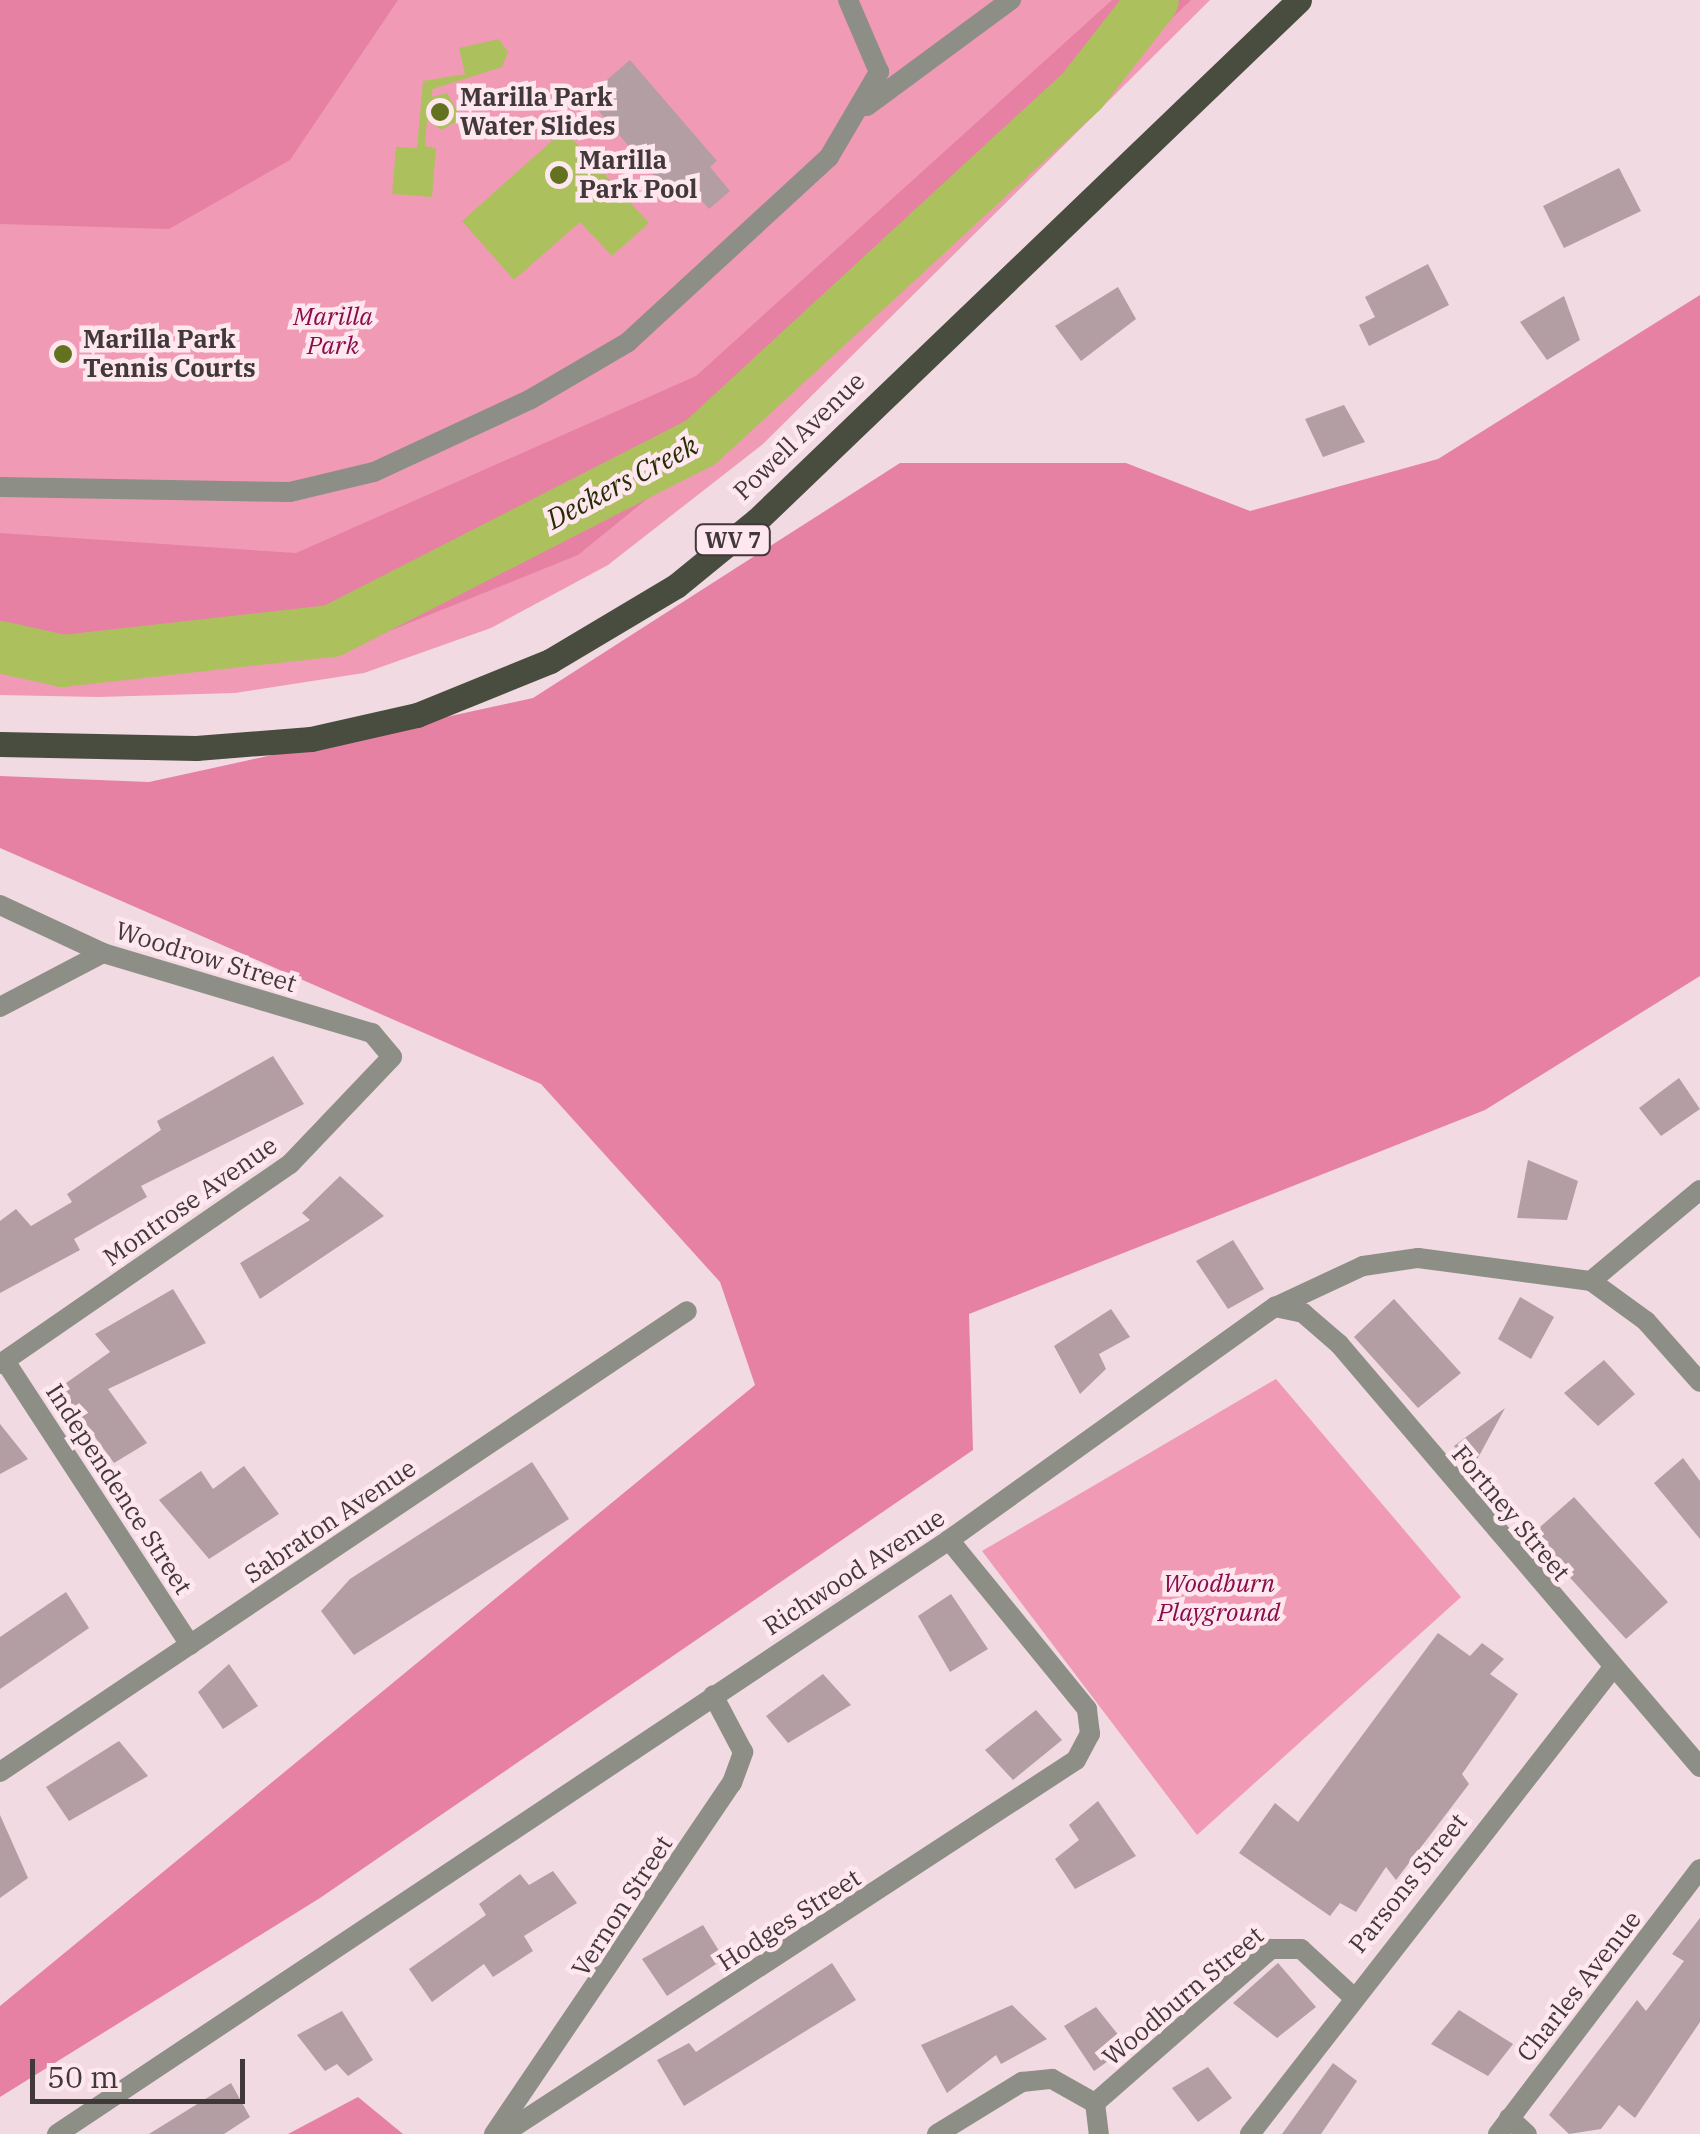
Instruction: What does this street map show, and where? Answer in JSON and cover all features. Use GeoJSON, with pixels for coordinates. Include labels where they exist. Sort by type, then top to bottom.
{"type":"FeatureCollection","features":[{"type":"Feature","properties":{"kind":"main road","name":"Powell Avenue"},"geometry":{"type":"LineString","coordinates":[[0,744],[196,748],[311,739],[417,715],[550,661],[676,586],[757,520],[1299,0]]}},
{"type":"Feature","properties":{"kind":"street"},"geometry":{"type":"LineString","coordinates":[[848,0],[879,72],[865,107]]}},
{"type":"Feature","properties":{"kind":"street"},"geometry":{"type":"LineString","coordinates":[[0,487],[290,492],[459,436],[628,342],[769,217],[865,107],[1011,0]]}},
{"type":"Feature","properties":{"kind":"street","name":"Woodrow Street"},"geometry":{"type":"LineString","coordinates":[[0,905],[102,953],[372,1032],[392,1057]]}},
{"type":"Feature","properties":{"kind":"street"},"geometry":{"type":"LineString","coordinates":[[0,1007],[102,953]]}},
{"type":"Feature","properties":{"kind":"street","name":"Montrose Avenue"},"geometry":{"type":"LineString","coordinates":[[2,1363],[290,1164],[392,1057]]}},
{"type":"Feature","properties":{"kind":"street"},"geometry":{"type":"LineString","coordinates":[[1590,1281],[1700,1190]]}},
{"type":"Feature","properties":{"kind":"street","name":"Richwood Avenue"},"geometry":{"type":"LineString","coordinates":[[57,2134],[949,1540],[1276,1308],[1364,1266],[1418,1258],[1590,1281],[1646,1322],[1700,1382]]}},
{"type":"Feature","properties":{"kind":"street","name":"Fortney Street"},"geometry":{"type":"LineString","coordinates":[[1276,1308],[1302,1313],[1339,1344],[1612,1669],[1700,1767]]}},
{"type":"Feature","properties":{"kind":"street","name":"Sabraton Avenue"},"geometry":{"type":"LineString","coordinates":[[0,1772],[687,1311]]}},
{"type":"Feature","properties":{"kind":"street","name":"Independence Street"},"geometry":{"type":"LineString","coordinates":[[2,1363],[190,1645]]}},
{"type":"Feature","properties":{"kind":"street","name":"Hodges Street"},"geometry":{"type":"LineString","coordinates":[[503,2134],[1047,1782],[1090,1734],[1086,1709],[1036,1638],[949,1540]]}},
{"type":"Feature","properties":{"kind":"street","name":"Parsons Street"},"geometry":{"type":"LineString","coordinates":[[1250,2134],[1351,1995],[1612,1669]]}},
{"type":"Feature","properties":{"kind":"street","name":"Vernon Street"},"geometry":{"type":"LineString","coordinates":[[494,2134],[732,1783],[743,1752],[713,1694]]}},
{"type":"Feature","properties":{"kind":"street","name":"Charles Avenue"},"geometry":{"type":"LineString","coordinates":[[1503,2126],[1700,1869]]}},
{"type":"Feature","properties":{"kind":"street","name":"Woodburn Street"},"geometry":{"type":"LineString","coordinates":[[1095,2103],[1271,1948],[1300,1949],[1351,1995]]}},
{"type":"Feature","properties":{"kind":"street"},"geometry":{"type":"LineString","coordinates":[[937,2134],[1022,2082],[1076,2084],[1095,2103],[1099,2134]]}},
{"type":"Feature","properties":{"kind":"street"},"geometry":{"type":"LineString","coordinates":[[1503,2126],[1527,2134]]}},
{"type":"Feature","properties":{"kind":"green space","name":"Marilla Park"},"geometry":{"type":"Polygon","coordinates":[[[0,0],[1210,0],[763,444],[608,565],[491,628],[364,673],[235,693],[98,697],[0,695],[0,0]]]}},
{"type":"Feature","properties":{"kind":"green space","name":"Woodburn Playground"},"geometry":{"type":"Polygon","coordinates":[[[1276,1379],[1461,1597],[1197,1835],[982,1551],[1276,1379]]]}},
{"type":"Feature","properties":{"kind":"shaded area"},"geometry":{"type":"Polygon","coordinates":[[[0,0],[398,0],[290,160],[169,229],[0,224],[0,0]]]}},
{"type":"Feature","properties":{"kind":"shaded area"},"geometry":{"type":"Polygon","coordinates":[[[1112,0],[1191,0],[803,372],[578,555],[347,648],[40,674],[0,669],[0,533],[296,553],[696,376],[1112,0]]]}},
{"type":"Feature","properties":{"kind":"shaded area","name":"Marilla Park Water Slides"},"geometry":{"type":"Polygon","coordinates":[[[499,39],[508,52],[502,67],[433,89],[431,97],[447,93],[462,119],[441,130],[427,120],[425,146],[436,148],[432,197],[392,194],[396,147],[417,148],[423,81],[465,74],[459,48],[499,39]]]}},
{"type":"Feature","properties":{"kind":"shaded area","name":"Marilla Park Pool"},"geometry":{"type":"Polygon","coordinates":[[[564,130],[649,223],[612,256],[580,222],[514,280],[462,221],[564,130]]]}},
{"type":"Feature","properties":{"kind":"shaded area"},"geometry":{"type":"Polygon","coordinates":[[[1700,295],[1700,976],[1485,1110],[969,1314],[973,1450],[320,1898],[0,2097],[0,2006],[755,1385],[720,1282],[541,1084],[0,848],[0,776],[149,782],[533,698],[900,463],[1126,463],[1250,511],[1438,459],[1700,295]]]}},
{"type":"Feature","properties":{"kind":"shaded area"},"geometry":{"type":"Polygon","coordinates":[[[358,2097],[403,2134],[288,2134],[358,2097]]]}},
{"type":"Feature","properties":{"kind":"building"},"geometry":{"type":"Polygon","coordinates":[[[630,60],[717,161],[710,167],[730,191],[709,209],[692,190],[677,203],[587,97],[630,60]]]}},
{"type":"Feature","properties":{"kind":"building"},"geometry":{"type":"Polygon","coordinates":[[[1619,168],[1641,211],[1564,248],[1543,206],[1619,168]]]}},
{"type":"Feature","properties":{"kind":"building"},"geometry":{"type":"Polygon","coordinates":[[[1428,264],[1449,305],[1369,346],[1359,325],[1375,317],[1365,297],[1428,264]]]}},
{"type":"Feature","properties":{"kind":"building"},"geometry":{"type":"Polygon","coordinates":[[[1118,287],[1136,319],[1081,361],[1055,326],[1118,287]]]}},
{"type":"Feature","properties":{"kind":"building"},"geometry":{"type":"Polygon","coordinates":[[[1564,296],[1580,340],[1547,360],[1520,322],[1564,296]]]}},
{"type":"Feature","properties":{"kind":"building"},"geometry":{"type":"Polygon","coordinates":[[[1344,405],[1365,442],[1323,457],[1305,419],[1344,405]]]}},
{"type":"Feature","properties":{"kind":"building"},"geometry":{"type":"Polygon","coordinates":[[[273,1056],[304,1104],[141,1186],[147,1197],[74,1239],[80,1250],[0,1293],[0,1221],[16,1209],[31,1226],[72,1202],[67,1194],[161,1130],[157,1121],[273,1056]]]}},
{"type":"Feature","properties":{"kind":"building"},"geometry":{"type":"Polygon","coordinates":[[[1679,1078],[1700,1109],[1661,1136],[1639,1108],[1679,1078]]]}},
{"type":"Feature","properties":{"kind":"building"},"geometry":{"type":"Polygon","coordinates":[[[1528,1160],[1578,1181],[1567,1220],[1517,1218],[1528,1160]]]}},
{"type":"Feature","properties":{"kind":"building"},"geometry":{"type":"Polygon","coordinates":[[[340,1176],[384,1216],[260,1299],[240,1263],[310,1220],[302,1213],[340,1176]]]}},
{"type":"Feature","properties":{"kind":"building"},"geometry":{"type":"Polygon","coordinates":[[[1233,1240],[1264,1289],[1228,1309],[1196,1261],[1233,1240]]]}},
{"type":"Feature","properties":{"kind":"building"},"geometry":{"type":"Polygon","coordinates":[[[173,1289],[206,1343],[108,1389],[147,1443],[114,1463],[59,1388],[110,1352],[95,1334],[173,1289]]]}},
{"type":"Feature","properties":{"kind":"building"},"geometry":{"type":"Polygon","coordinates":[[[1520,1297],[1554,1317],[1531,1359],[1498,1339],[1520,1297]]]}},
{"type":"Feature","properties":{"kind":"building"},"geometry":{"type":"Polygon","coordinates":[[[1394,1299],[1461,1373],[1418,1408],[1354,1337],[1394,1299]]]}},
{"type":"Feature","properties":{"kind":"building"},"geometry":{"type":"Polygon","coordinates":[[[1111,1309],[1130,1337],[1099,1354],[1106,1369],[1080,1394],[1054,1346],[1111,1309]]]}},
{"type":"Feature","properties":{"kind":"building"},"geometry":{"type":"Polygon","coordinates":[[[1604,1360],[1635,1394],[1598,1426],[1564,1393],[1604,1360]]]}},
{"type":"Feature","properties":{"kind":"building"},"geometry":{"type":"Polygon","coordinates":[[[1505,1408],[1473,1467],[1454,1446],[1505,1408]]]}},
{"type":"Feature","properties":{"kind":"building"},"geometry":{"type":"Polygon","coordinates":[[[0,1424],[28,1459],[0,1474],[0,1424]]]}},
{"type":"Feature","properties":{"kind":"building"},"geometry":{"type":"Polygon","coordinates":[[[1683,1458],[1700,1481],[1700,1539],[1654,1483],[1683,1458]]]}},
{"type":"Feature","properties":{"kind":"building"},"geometry":{"type":"Polygon","coordinates":[[[532,1462],[569,1519],[354,1655],[321,1611],[350,1579],[532,1462]]]}},
{"type":"Feature","properties":{"kind":"building"},"geometry":{"type":"Polygon","coordinates":[[[244,1466],[279,1514],[209,1559],[159,1500],[201,1471],[213,1489],[244,1466]]]}},
{"type":"Feature","properties":{"kind":"building"},"geometry":{"type":"Polygon","coordinates":[[[1574,1497],[1668,1602],[1626,1639],[1531,1535],[1574,1497]]]}},
{"type":"Feature","properties":{"kind":"building"},"geometry":{"type":"Polygon","coordinates":[[[66,1592],[89,1628],[0,1689],[0,1637],[66,1592]]]}},
{"type":"Feature","properties":{"kind":"building"},"geometry":{"type":"Polygon","coordinates":[[[951,1594],[988,1649],[950,1672],[918,1616],[951,1594]]]}},
{"type":"Feature","properties":{"kind":"building"},"geometry":{"type":"Polygon","coordinates":[[[1438,1633],[1470,1656],[1482,1643],[1504,1659],[1490,1674],[1518,1694],[1462,1774],[1469,1784],[1396,1880],[1386,1867],[1356,1912],[1340,1903],[1330,1916],[1239,1853],[1275,1803],[1298,1822],[1438,1633]]]}},
{"type":"Feature","properties":{"kind":"building"},"geometry":{"type":"Polygon","coordinates":[[[229,1664],[258,1706],[223,1729],[198,1692],[229,1664]]]}},
{"type":"Feature","properties":{"kind":"building"},"geometry":{"type":"Polygon","coordinates":[[[823,1674],[851,1705],[788,1743],[766,1716],[823,1674]]]}},
{"type":"Feature","properties":{"kind":"building"},"geometry":{"type":"Polygon","coordinates":[[[1036,1710],[1062,1740],[1013,1780],[985,1750],[1036,1710]]]}},
{"type":"Feature","properties":{"kind":"building"},"geometry":{"type":"Polygon","coordinates":[[[119,1741],[148,1776],[69,1821],[46,1787],[119,1741]]]}},
{"type":"Feature","properties":{"kind":"building"},"geometry":{"type":"Polygon","coordinates":[[[1098,1801],[1136,1856],[1075,1889],[1055,1859],[1079,1840],[1069,1825],[1098,1801]]]}},
{"type":"Feature","properties":{"kind":"building"},"geometry":{"type":"Polygon","coordinates":[[[0,1815],[28,1878],[0,1898],[0,1815]]]}},
{"type":"Feature","properties":{"kind":"building"},"geometry":{"type":"Polygon","coordinates":[[[553,1871],[577,1903],[524,1936],[533,1951],[493,1977],[484,1964],[432,2002],[409,1969],[486,1915],[479,1904],[520,1874],[529,1885],[553,1871]]]}},
{"type":"Feature","properties":{"kind":"building"},"geometry":{"type":"Polygon","coordinates":[[[1700,1918],[1700,2022],[1635,2118],[1619,2105],[1601,2129],[1569,2134],[1549,2115],[1637,2000],[1646,2011],[1684,1961],[1672,1954],[1700,1918]]]}},
{"type":"Feature","properties":{"kind":"building"},"geometry":{"type":"Polygon","coordinates":[[[703,1925],[724,1959],[667,1996],[642,1959],[703,1925]]]}},
{"type":"Feature","properties":{"kind":"building"},"geometry":{"type":"Polygon","coordinates":[[[832,1963],[856,2000],[684,2106],[657,2060],[689,2043],[696,2052],[832,1963]]]}},
{"type":"Feature","properties":{"kind":"building"},"geometry":{"type":"Polygon","coordinates":[[[1278,1963],[1316,2007],[1277,2038],[1233,2003],[1278,1963]]]}},
{"type":"Feature","properties":{"kind":"building"},"geometry":{"type":"Polygon","coordinates":[[[1012,2005],[1047,2039],[1001,2064],[996,2055],[947,2093],[921,2045],[1012,2005]]]}},
{"type":"Feature","properties":{"kind":"building"},"geometry":{"type":"Polygon","coordinates":[[[1096,2007],[1128,2047],[1094,2071],[1064,2026],[1096,2007]]]}},
{"type":"Feature","properties":{"kind":"building"},"geometry":{"type":"Polygon","coordinates":[[[1459,2010],[1513,2044],[1488,2076],[1431,2044],[1459,2010]]]}},
{"type":"Feature","properties":{"kind":"building"},"geometry":{"type":"Polygon","coordinates":[[[342,2011],[373,2060],[348,2076],[337,2064],[325,2071],[297,2035],[342,2011]]]}},
{"type":"Feature","properties":{"kind":"building"},"geometry":{"type":"Polygon","coordinates":[[[1333,2063],[1357,2081],[1321,2134],[1282,2134],[1333,2063]]]}},
{"type":"Feature","properties":{"kind":"building"},"geometry":{"type":"Polygon","coordinates":[[[1208,2067],[1232,2098],[1198,2122],[1172,2088],[1208,2067]]]}},
{"type":"Feature","properties":{"kind":"building"},"geometry":{"type":"Polygon","coordinates":[[[231,2083],[250,2117],[224,2134],[149,2134],[231,2083]]]}},
{"type":"Feature","properties":{"kind":"waterway","name":"Deckers Creek"},"geometry":{"type":"LineString","coordinates":[[0,647],[63,661],[332,631],[700,443],[1082,91],[1153,0]]}},
{"type":"Feature","properties":{"kind":"place","name":"Marilla Park Water Slides"},"geometry":{"type":"Point","coordinates":[440,112]}},
{"type":"Feature","properties":{"kind":"place","name":"Marilla Park Pool"},"geometry":{"type":"Point","coordinates":[559,175]}},
{"type":"Feature","properties":{"kind":"place","name":"Marilla Park Tennis Courts"},"geometry":{"type":"Point","coordinates":[63,354]}}]}
